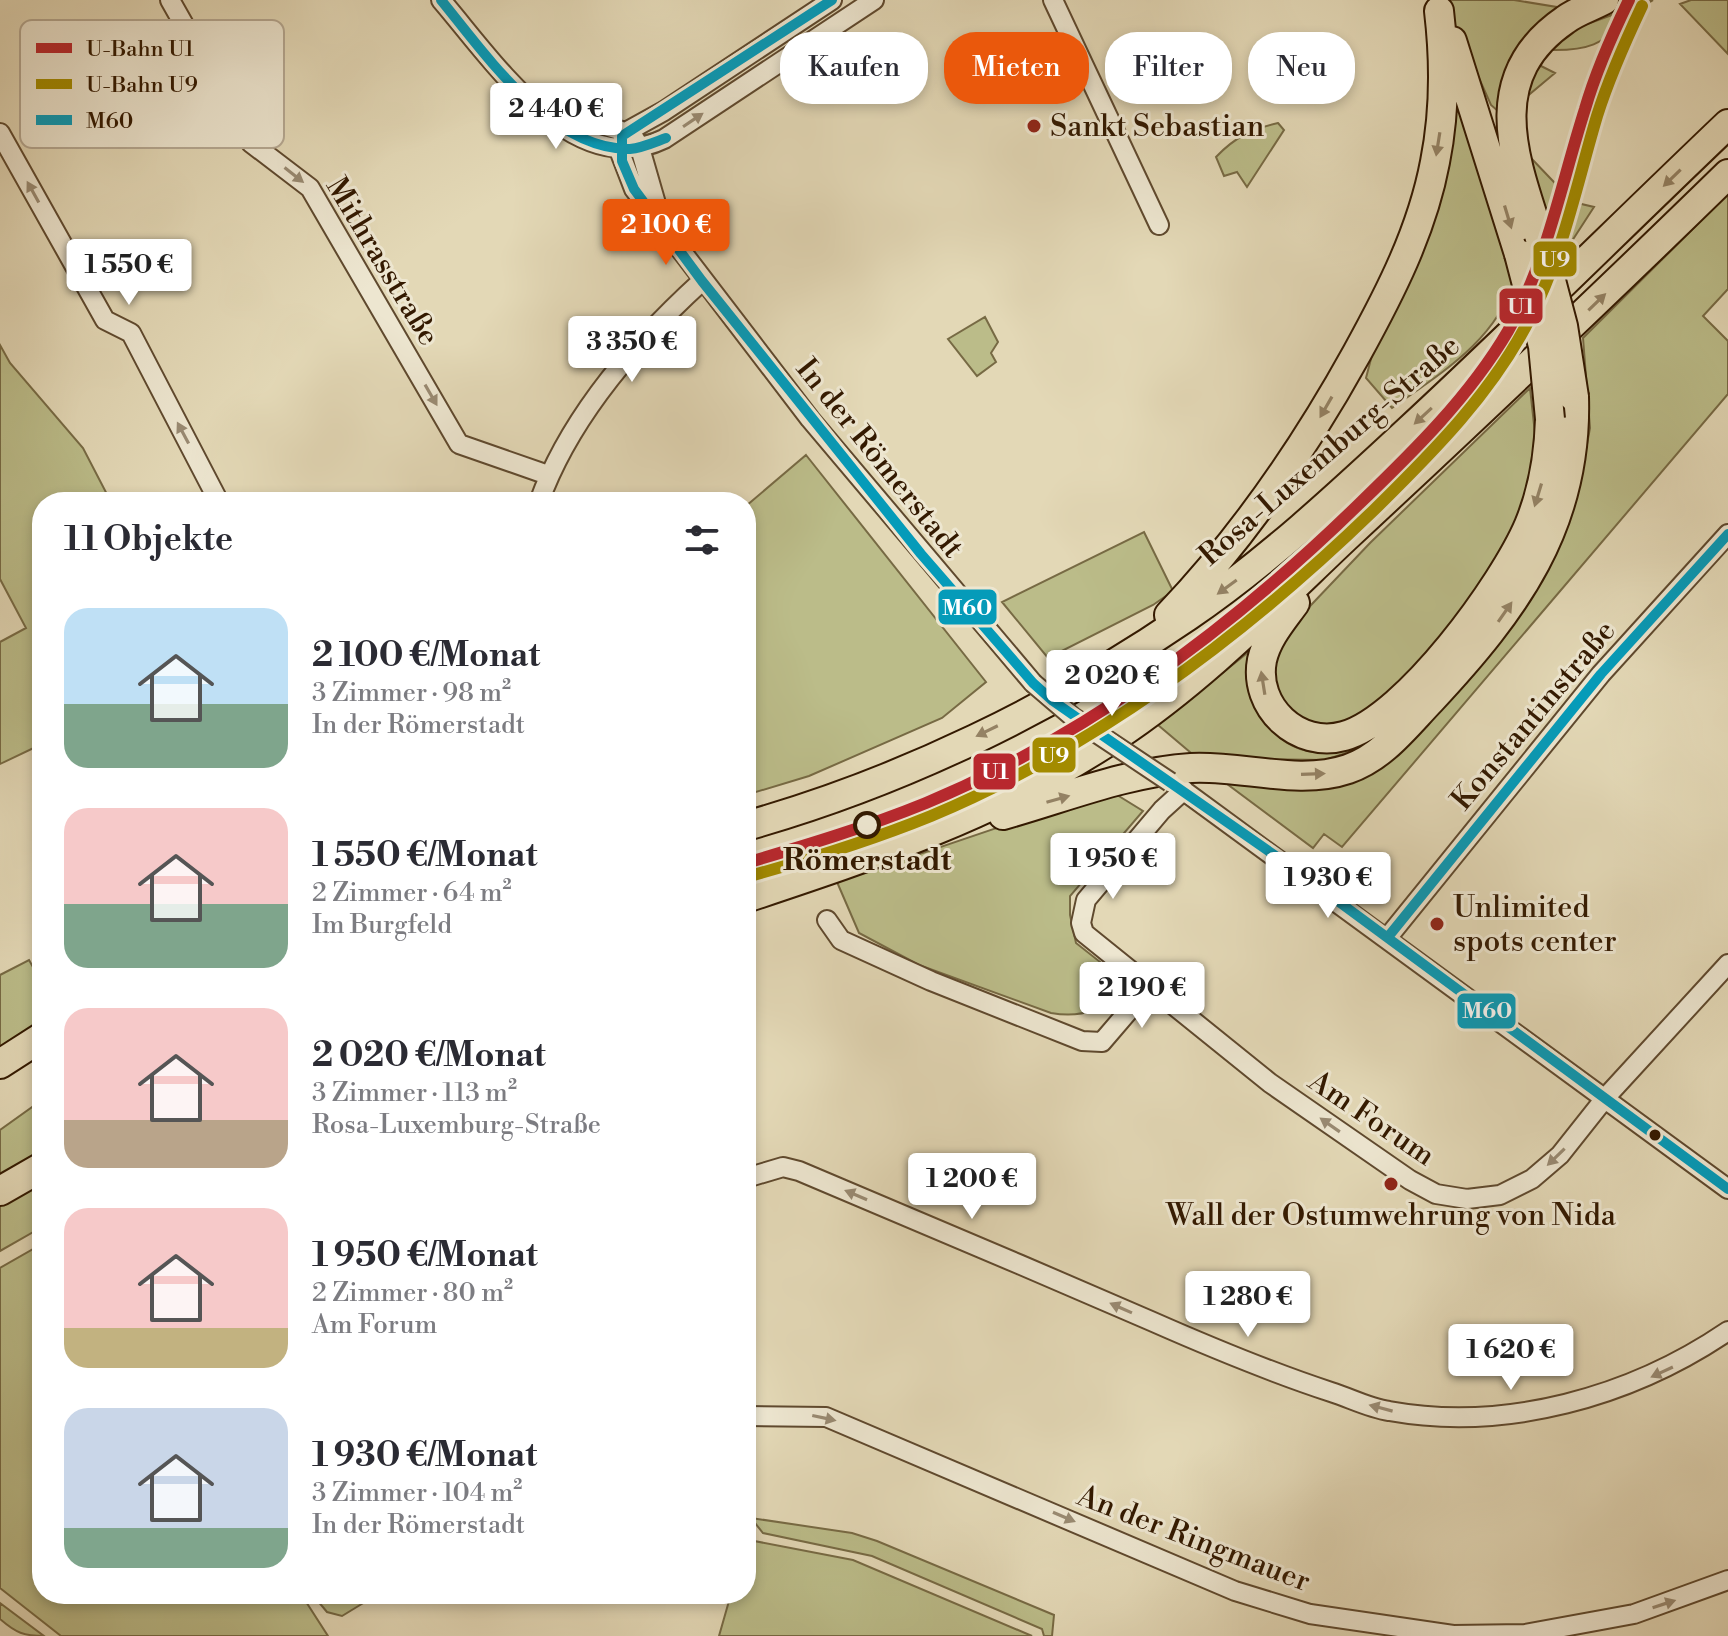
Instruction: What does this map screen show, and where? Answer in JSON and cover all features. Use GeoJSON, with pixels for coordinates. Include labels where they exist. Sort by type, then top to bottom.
{"type":"FeatureCollection","features":[{"type":"Feature","properties":{"kind":"highway"},"geometry":{"type":"LineString","coordinates":[[1344,539],[1276,629],[1262,660],[1262,686],[1272,710],[1297,732],[1320,738],[1355,732],[1382,714],[1428,670],[1477,611],[1528,526],[1545,473],[1550,419],[1529,244],[1511,146],[1513,96],[1525,63],[1543,38],[1565,19],[1604,0]]}},
{"type":"Feature","properties":{"kind":"highway"},"geometry":{"type":"LineString","coordinates":[[756,895],[929,836],[1161,771],[1213,767],[1317,775],[1346,770],[1372,758],[1463,666],[1537,565],[1569,478],[1574,397],[1563,326],[1436,5]]}},
{"type":"Feature","properties":{"kind":"highway"},"geometry":{"type":"LineString","coordinates":[[1129,653],[1171,613],[1241,534],[1325,411],[1394,282],[1427,195],[1441,132],[1444,78],[1436,5]]}},
{"type":"Feature","properties":{"kind":"highway","name":"Rosa-Luxemburg-Straße"},"geometry":{"type":"LineString","coordinates":[[756,823],[856,791],[1023,714],[1129,653],[1230,585],[1322,510],[1512,334],[1728,124]]}},
{"type":"Feature","properties":{"kind":"highway"},"geometry":{"type":"LineString","coordinates":[[929,836],[1028,789],[1115,737],[1218,659],[1522,376],[1728,174]]}},
{"type":"Feature","properties":{"kind":"highway"},"geometry":{"type":"LineString","coordinates":[[0,1064],[32,1043]]}},
{"type":"Feature","properties":{"kind":"highway"},"geometry":{"type":"LineString","coordinates":[[0,1191],[32,1173]]}},
{"type":"Feature","properties":{"kind":"street","name":"Mithrasstraße"},"geometry":{"type":"LineString","coordinates":[[170,0],[181,20]]}},
{"type":"Feature","properties":{"kind":"street"},"geometry":{"type":"LineString","coordinates":[[441,0],[526,94],[572,136],[619,150],[640,148],[664,139],[874,0]]}},
{"type":"Feature","properties":{"kind":"street"},"geometry":{"type":"LineString","coordinates":[[619,150],[628,130],[664,111],[832,0]]}},
{"type":"Feature","properties":{"kind":"street"},"geometry":{"type":"LineString","coordinates":[[1053,0],[1159,225]]}},
{"type":"Feature","properties":{"kind":"street"},"geometry":{"type":"LineString","coordinates":[[526,94],[565,114],[628,130]]}},
{"type":"Feature","properties":{"kind":"street","name":"In der Römerstadt"},"geometry":{"type":"LineString","coordinates":[[628,130],[640,148],[664,228]]}},
{"type":"Feature","properties":{"kind":"street"},"geometry":{"type":"LineString","coordinates":[[0,133],[105,320],[131,333],[214,492]]}},
{"type":"Feature","properties":{"kind":"street","name":"Mithrasstraße"},"geometry":{"type":"LineString","coordinates":[[258,148],[310,188],[459,444],[548,475]]}},
{"type":"Feature","properties":{"kind":"street","name":"In der Römerstadt"},"geometry":{"type":"LineString","coordinates":[[619,150],[634,189],[702,281],[921,554],[1033,683],[1074,718],[1177,786],[1388,937],[1728,1189]]}},
{"type":"Feature","properties":{"kind":"street"},"geometry":{"type":"LineString","coordinates":[[542,492],[548,475],[601,390],[639,343],[702,281]]}},
{"type":"Feature","properties":{"kind":"street","name":"Konstantinstraße"},"geometry":{"type":"LineString","coordinates":[[1388,937],[1601,674],[1728,534]]}},
{"type":"Feature","properties":{"kind":"street","name":"Am Forum"},"geometry":{"type":"LineString","coordinates":[[1177,786],[1162,810],[1086,900],[1082,913],[1084,933],[1270,1083],[1410,1180],[1436,1194],[1467,1199],[1500,1195],[1532,1179],[1560,1155],[1606,1097],[1728,964]]}},
{"type":"Feature","properties":{"kind":"street"},"geometry":{"type":"LineString","coordinates":[[827,920],[841,940],[931,981],[1082,1041],[1102,1042],[1150,986]]}},
{"type":"Feature","properties":{"kind":"street"},"geometry":{"type":"LineString","coordinates":[[756,1175],[783,1167],[799,1171],[1192,1339],[1289,1378],[1387,1411],[1466,1416],[1502,1415],[1553,1407],[1646,1379],[1685,1360],[1728,1331]]}},
{"type":"Feature","properties":{"kind":"street","name":"An der Ringmauer"},"geometry":{"type":"LineString","coordinates":[[756,1416],[826,1417],[1235,1591],[1310,1614],[1453,1635],[1525,1634],[1634,1614],[1728,1580]]}},
{"type":"Feature","properties":{"kind":"green space"},"geometry":{"type":"Polygon","coordinates":[[[1444,0],[1514,0],[1563,8],[1503,82],[1498,111],[1491,105],[1444,0]]]}},
{"type":"Feature","properties":{"kind":"green space"},"geometry":{"type":"Polygon","coordinates":[[[1653,0],[1598,42],[1570,50],[1548,50],[1568,31],[1653,0]]]}},
{"type":"Feature","properties":{"kind":"green space"},"geometry":{"type":"Polygon","coordinates":[[[1691,0],[1728,0],[1728,54],[1680,4],[1691,0]]]}},
{"type":"Feature","properties":{"kind":"green space"},"geometry":{"type":"Polygon","coordinates":[[[1537,64],[1555,73],[1525,98],[1537,64]]]}},
{"type":"Feature","properties":{"kind":"green space"},"geometry":{"type":"Polygon","coordinates":[[[1448,65],[1514,280],[1506,301],[1481,338],[1448,368],[1392,408],[1366,378],[1448,65]]]}},
{"type":"Feature","properties":{"kind":"green space"},"geometry":{"type":"Polygon","coordinates":[[[1278,123],[1284,130],[1247,187],[1237,172],[1224,176],[1216,157],[1223,150],[1244,135],[1278,123]]]}},
{"type":"Feature","properties":{"kind":"green space"},"geometry":{"type":"Polygon","coordinates":[[[1530,157],[1573,202],[1594,207],[1559,261],[1525,160],[1530,157]]]}},
{"type":"Feature","properties":{"kind":"green space"},"geometry":{"type":"Polygon","coordinates":[[[1728,194],[1728,289],[1703,316],[1728,341],[1728,394],[1342,847],[1324,834],[1313,848],[1215,775],[1314,782],[1401,749],[1452,698],[1514,611],[1579,488],[1590,428],[1583,338],[1728,194]]]}},
{"type":"Feature","properties":{"kind":"green space"},"geometry":{"type":"Polygon","coordinates":[[[985,317],[998,342],[991,353],[996,362],[977,376],[948,339],[985,317]]]}},
{"type":"Feature","properties":{"kind":"green space"},"geometry":{"type":"Polygon","coordinates":[[[0,345],[10,363],[83,448],[106,492],[32,492],[32,749],[0,764],[0,642],[26,628],[0,579],[0,345]]]}},
{"type":"Feature","properties":{"kind":"green space"},"geometry":{"type":"Polygon","coordinates":[[[1530,388],[1537,452],[1527,501],[1474,597],[1399,687],[1349,724],[1307,729],[1271,689],[1274,644],[1370,543],[1530,388]]]}},
{"type":"Feature","properties":{"kind":"green space"},"geometry":{"type":"Polygon","coordinates":[[[806,455],[986,682],[942,718],[809,776],[756,792],[756,498],[806,455]]]}},
{"type":"Feature","properties":{"kind":"green space"},"geometry":{"type":"Polygon","coordinates":[[[1561,466],[1383,734],[1361,748],[1325,760],[1197,758],[1158,725],[1251,650],[1251,688],[1257,706],[1278,736],[1293,746],[1310,752],[1331,752],[1377,733],[1561,466]]]}},
{"type":"Feature","properties":{"kind":"green space"},"geometry":{"type":"Polygon","coordinates":[[[1144,532],[1173,591],[1153,605],[1048,658],[1002,602],[1144,532]]]}},
{"type":"Feature","properties":{"kind":"green space"},"geometry":{"type":"Polygon","coordinates":[[[1109,790],[1143,811],[1070,896],[1070,915],[1076,943],[1128,984],[1094,1010],[1074,1014],[1051,1013],[919,965],[859,933],[837,882],[1109,790]]]}},
{"type":"Feature","properties":{"kind":"green space"},"geometry":{"type":"Polygon","coordinates":[[[29,960],[32,965],[32,1026],[0,1047],[0,975],[29,960]]]}},
{"type":"Feature","properties":{"kind":"green space"},"geometry":{"type":"Polygon","coordinates":[[[32,1107],[32,1160],[0,1178],[0,1130],[32,1107]]]}},
{"type":"Feature","properties":{"kind":"green space"},"geometry":{"type":"Polygon","coordinates":[[[32,1186],[32,1233],[0,1251],[0,1204],[32,1186]]]}},
{"type":"Feature","properties":{"kind":"green space"},"geometry":{"type":"Polygon","coordinates":[[[32,1250],[32,1604],[307,1604],[328,1636],[61,1636],[0,1588],[0,1268],[32,1250]]]}},
{"type":"Feature","properties":{"kind":"green space"},"geometry":{"type":"Polygon","coordinates":[[[756,1519],[852,1533],[877,1541],[1054,1615],[1052,1636],[1044,1636],[1042,1629],[872,1556],[763,1533],[756,1524],[756,1519]]]}},
{"type":"Feature","properties":{"kind":"green space"},"geometry":{"type":"Polygon","coordinates":[[[756,1541],[853,1560],[1032,1636],[719,1636],[728,1604],[756,1604],[756,1541]]]}},
{"type":"Feature","properties":{"kind":"green space"},"geometry":{"type":"Polygon","coordinates":[[[0,1603],[44,1636],[20,1633],[6,1624],[0,1619],[0,1603]]]}},
{"type":"Feature","properties":{"kind":"green space"},"geometry":{"type":"Polygon","coordinates":[[[320,1604],[362,1604],[342,1616],[327,1612],[320,1604]]]}},
{"type":"Feature","properties":{"kind":"metro line","name":"U1"},"geometry":{"type":"LineString","coordinates":[[756,860],[859,828],[926,803],[1045,745],[1101,711],[1210,635],[1261,593],[1420,444],[1493,355],[1522,305],[1552,222],[1594,81],[1629,0]]}},
{"type":"Feature","properties":{"kind":"metro line","name":"U9"},"geometry":{"type":"LineString","coordinates":[[756,874],[841,849],[931,816],[1053,756],[1167,684],[1221,643],[1274,601],[1374,510],[1440,443],[1481,395],[1531,316],[1561,243],[1602,102],[1642,6]]}},
{"type":"Feature","properties":{"kind":"transit line","name":"M60"},"geometry":{"type":"LineString","coordinates":[[441,0],[523,96],[573,134],[601,145],[630,149],[666,138]]}},
{"type":"Feature","properties":{"kind":"transit line","name":"M60"},"geometry":{"type":"LineString","coordinates":[[832,0],[622,136],[622,161],[634,189],[702,281],[921,554],[1033,683],[1053,701],[1293,868],[1728,1189]]}},
{"type":"Feature","properties":{"kind":"transit line","name":"M60"},"geometry":{"type":"LineString","coordinates":[[1388,937],[1601,674],[1728,534]]}},
{"type":"Feature","properties":{"kind":"place","name":"Sankt Sebastian"},"geometry":{"type":"Point","coordinates":[1034,126]}},
{"type":"Feature","properties":{"kind":"place","name":"Römerstadt"},"geometry":{"type":"Point","coordinates":[867,825]}},
{"type":"Feature","properties":{"kind":"place","name":"Unlimited spots center"},"geometry":{"type":"Point","coordinates":[1437,924]}},
{"type":"Feature","properties":{"kind":"place","name":"Wall der Ostumwehrung von Nida"},"geometry":{"type":"Point","coordinates":[1391,1184]}}]}
